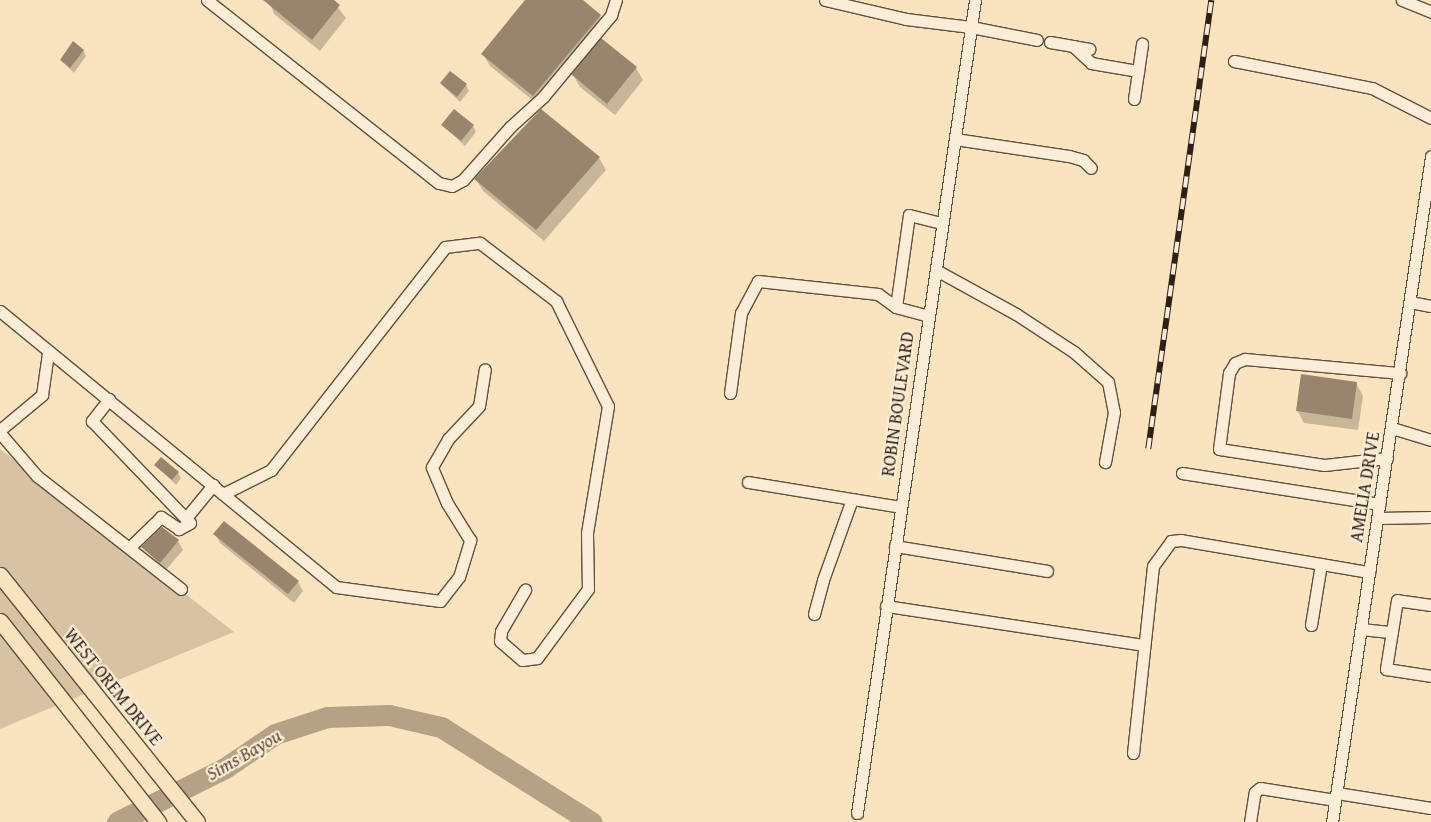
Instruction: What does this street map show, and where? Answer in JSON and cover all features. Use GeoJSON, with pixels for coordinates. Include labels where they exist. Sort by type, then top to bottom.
{"type":"FeatureCollection","features":[{"type":"Feature","properties":{"kind":"main road","name":"WEST OREM DRIVE"},"geometry":{"type":"LineString","coordinates":[[0,575],[197,822]]}},
{"type":"Feature","properties":{"kind":"main road"},"geometry":{"type":"LineString","coordinates":[[0,621],[158,822]]}},
{"type":"Feature","properties":{"kind":"street"},"geometry":{"type":"LineString","coordinates":[[207,0],[439,183],[452,186],[463,180],[510,127],[543,97],[611,15],[616,0]]}},
{"type":"Feature","properties":{"kind":"street"},"geometry":{"type":"LineString","coordinates":[[825,0],[906,19],[971,27],[1037,40]]}},
{"type":"Feature","properties":{"kind":"street","name":"ROBIN BOULEVARD"},"geometry":{"type":"LineString","coordinates":[[857,813],[975,0]]}},
{"type":"Feature","properties":{"kind":"street"},"geometry":{"type":"LineString","coordinates":[[1402,0],[1431,12]]}},
{"type":"Feature","properties":{"kind":"street"},"geometry":{"type":"LineString","coordinates":[[1050,42],[1089,48]]}},
{"type":"Feature","properties":{"kind":"street"},"geometry":{"type":"LineString","coordinates":[[1134,99],[1142,44]]}},
{"type":"Feature","properties":{"kind":"street"},"geometry":{"type":"LineString","coordinates":[[1073,46],[1091,63],[1138,71]]}},
{"type":"Feature","properties":{"kind":"street"},"geometry":{"type":"LineString","coordinates":[[1234,61],[1372,88],[1431,118]]}},
{"type":"Feature","properties":{"kind":"street"},"geometry":{"type":"LineString","coordinates":[[955,139],[1069,156],[1083,160],[1091,168]]}},
{"type":"Feature","properties":{"kind":"street","name":"AMELIA DRIVE"},"geometry":{"type":"LineString","coordinates":[[1332,822],[1410,302],[1428,196],[1431,156]]}},
{"type":"Feature","properties":{"kind":"street"},"geometry":{"type":"LineString","coordinates":[[896,307],[909,215],[942,224]]}},
{"type":"Feature","properties":{"kind":"street"},"geometry":{"type":"LineString","coordinates":[[223,494],[271,470],[445,247],[480,243],[556,302],[608,406],[587,532],[588,589],[537,658],[522,660],[500,641],[501,631],[524,590]]}},
{"type":"Feature","properties":{"kind":"street"},"geometry":{"type":"LineString","coordinates":[[936,270],[1016,314],[1074,352],[1108,382],[1114,412],[1105,462]]}},
{"type":"Feature","properties":{"kind":"street"},"geometry":{"type":"LineString","coordinates":[[730,393],[741,313],[758,281],[878,294],[896,307],[929,316]]}},
{"type":"Feature","properties":{"kind":"street"},"geometry":{"type":"LineString","coordinates":[[1410,302],[1431,306]]}},
{"type":"Feature","properties":{"kind":"street"},"geometry":{"type":"LineString","coordinates":[[0,312],[48,353],[110,400],[336,587],[440,601],[459,577],[470,540],[447,503],[432,468],[448,439],[479,406],[485,370]]}},
{"type":"Feature","properties":{"kind":"street"},"geometry":{"type":"LineString","coordinates":[[48,353],[42,394],[0,431],[37,476],[130,547],[181,589]]}},
{"type":"Feature","properties":{"kind":"street"},"geometry":{"type":"LineString","coordinates":[[1387,458],[1324,465],[1219,449],[1229,373],[1236,363],[1245,359],[1400,373]]}},
{"type":"Feature","properties":{"kind":"street"},"geometry":{"type":"LineString","coordinates":[[110,400],[92,421],[190,524],[180,529],[161,517],[130,547]]}},
{"type":"Feature","properties":{"kind":"street"},"geometry":{"type":"LineString","coordinates":[[1392,428],[1431,440]]}},
{"type":"Feature","properties":{"kind":"street"},"geometry":{"type":"LineString","coordinates":[[1182,473],[1380,504]]}},
{"type":"Feature","properties":{"kind":"street"},"geometry":{"type":"LineString","coordinates":[[748,482],[901,506]]}},
{"type":"Feature","properties":{"kind":"street"},"geometry":{"type":"LineString","coordinates":[[186,518],[213,485]]}},
{"type":"Feature","properties":{"kind":"street"},"geometry":{"type":"LineString","coordinates":[[814,614],[822,580],[852,499]]}},
{"type":"Feature","properties":{"kind":"street"},"geometry":{"type":"LineString","coordinates":[[1378,518],[1431,517]]}},
{"type":"Feature","properties":{"kind":"street"},"geometry":{"type":"LineString","coordinates":[[1133,753],[1153,566],[1172,541],[1181,540],[1369,572]]}},
{"type":"Feature","properties":{"kind":"street"},"geometry":{"type":"LineString","coordinates":[[895,546],[1047,571]]}},
{"type":"Feature","properties":{"kind":"street"},"geometry":{"type":"LineString","coordinates":[[1311,625],[1321,564]]}},
{"type":"Feature","properties":{"kind":"street"},"geometry":{"type":"LineString","coordinates":[[1431,605],[1397,600],[1386,669],[1431,676]]}},
{"type":"Feature","properties":{"kind":"street"},"geometry":{"type":"LineString","coordinates":[[886,606],[1144,645]]}},
{"type":"Feature","properties":{"kind":"street"},"geometry":{"type":"LineString","coordinates":[[1361,629],[1392,632]]}},
{"type":"Feature","properties":{"kind":"street"},"geometry":{"type":"LineString","coordinates":[[1250,822],[1255,792],[1260,788],[1431,808]]}},
{"type":"Feature","properties":{"kind":"shaded area"},"geometry":{"type":"Polygon","coordinates":[[[0,449],[234,632],[0,729],[0,449]]]}},
{"type":"Feature","properties":{"kind":"building"},"geometry":{"type":"Polygon","coordinates":[[[263,0],[334,0],[340,5],[312,40],[263,0]]]}},
{"type":"Feature","properties":{"kind":"building"},"geometry":{"type":"Polygon","coordinates":[[[525,0],[583,0],[601,15],[533,96],[481,54],[525,0]]]}},
{"type":"Feature","properties":{"kind":"building"},"geometry":{"type":"Polygon","coordinates":[[[601,38],[637,67],[607,104],[571,74],[601,38]]]}},
{"type":"Feature","properties":{"kind":"building"},"geometry":{"type":"Polygon","coordinates":[[[73,41],[84,50],[70,68],[60,60],[73,41]]]}},
{"type":"Feature","properties":{"kind":"building"},"geometry":{"type":"Polygon","coordinates":[[[450,71],[467,84],[457,97],[440,83],[450,71]]]}},
{"type":"Feature","properties":{"kind":"building"},"geometry":{"type":"Polygon","coordinates":[[[454,109],[474,125],[461,141],[441,125],[454,109]]]}},
{"type":"Feature","properties":{"kind":"building"},"geometry":{"type":"Polygon","coordinates":[[[541,109],[600,157],[536,230],[474,179],[541,109]]]}},
{"type":"Feature","properties":{"kind":"building"},"geometry":{"type":"Polygon","coordinates":[[[1301,374],[1357,382],[1352,419],[1296,411],[1301,374]]]}},
{"type":"Feature","properties":{"kind":"building"},"geometry":{"type":"Polygon","coordinates":[[[161,457],[179,472],[172,480],[154,465],[161,457]]]}},
{"type":"Feature","properties":{"kind":"building"},"geometry":{"type":"Polygon","coordinates":[[[224,521],[299,581],[288,594],[213,534],[224,521]]]}},
{"type":"Feature","properties":{"kind":"building"},"geometry":{"type":"Polygon","coordinates":[[[162,527],[179,540],[160,563],[141,547],[162,527]]]}},
{"type":"Feature","properties":{"kind":"waterway","name":"Sims Bayou"},"geometry":{"type":"LineString","coordinates":[[117,822],[225,768],[275,734],[327,717],[389,715],[441,727],[591,822]]}},
{"type":"Feature","properties":{"kind":"railway"},"geometry":{"type":"LineString","coordinates":[[1148,449],[1211,0]]}}]}
